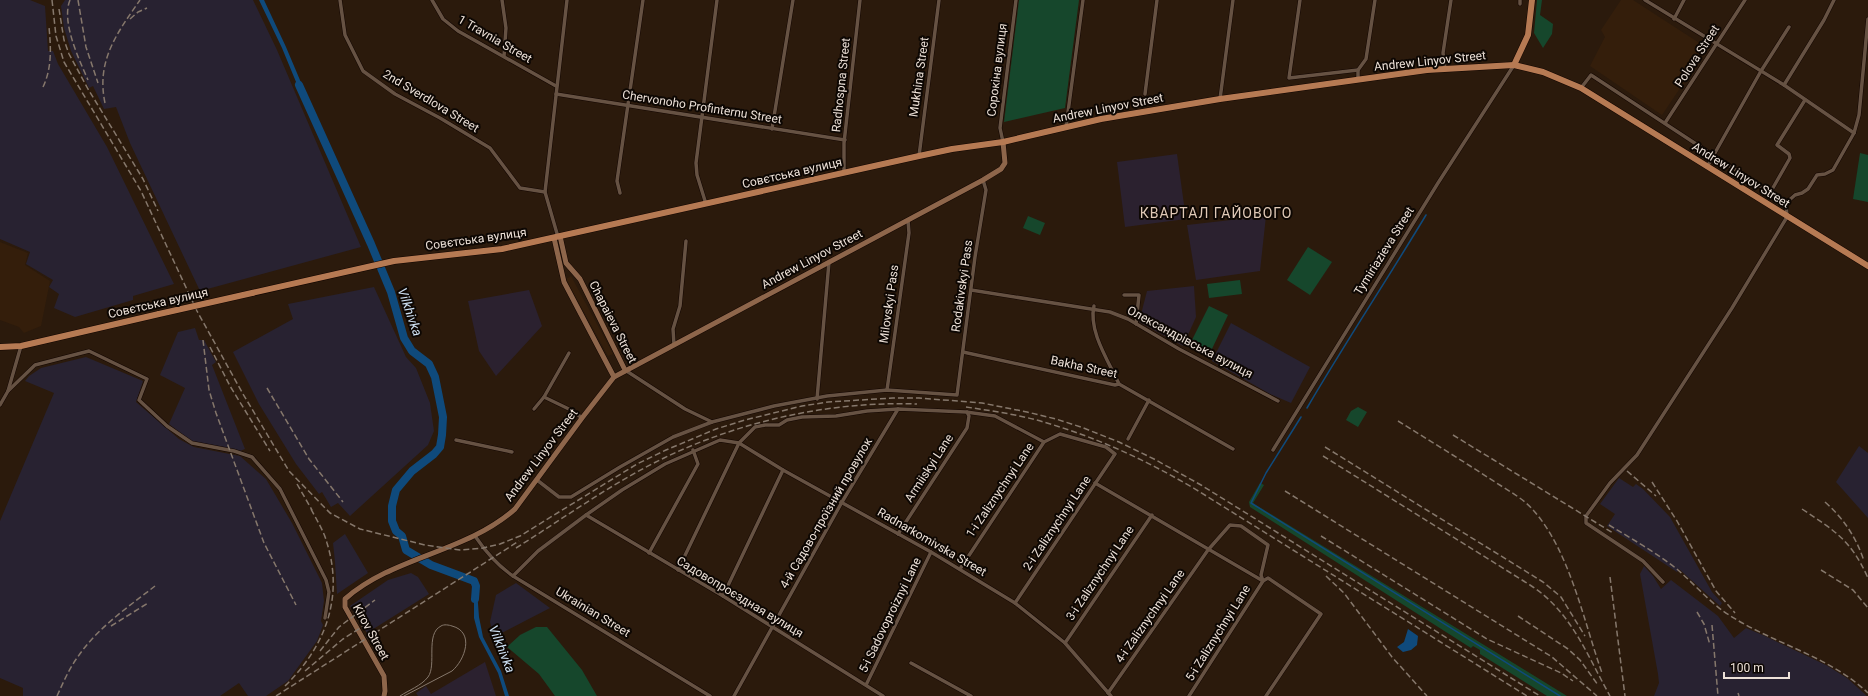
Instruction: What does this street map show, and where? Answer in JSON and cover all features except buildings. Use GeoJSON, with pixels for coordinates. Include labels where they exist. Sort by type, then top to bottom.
{"type":"FeatureCollection","features":[{"type":"Feature","properties":{"kind":"main road"},"geometry":{"type":"LineString","coordinates":[[1514,65],[1528,35],[1532,0]]}},
{"type":"Feature","properties":{"kind":"main road","name":"Andrew Linyov Street"},"geometry":{"type":"LineString","coordinates":[[1003,142],[1101,118],[1220,99],[1445,69],[1514,65],[1543,72],[1581,88],[1868,266]]}},
{"type":"Feature","properties":{"kind":"main road","name":"Совєтська вулиця"},"geometry":{"type":"LineString","coordinates":[[0,347],[21,346],[394,261],[502,249],[919,156],[952,149],[1003,142]]}},
{"type":"Feature","properties":{"kind":"street","name":"2nd Sverdlova Street"},"geometry":{"type":"LineString","coordinates":[[340,0],[345,35],[363,71],[395,94],[440,118],[490,148],[520,188],[545,192]]}},
{"type":"Feature","properties":{"kind":"street","name":"1 Travnia Street"},"geometry":{"type":"LineString","coordinates":[[432,0],[443,19],[458,31],[556,86]]}},
{"type":"Feature","properties":{"kind":"street"},"geometry":{"type":"LineString","coordinates":[[502,0],[506,28],[504,56]]}},
{"type":"Feature","properties":{"kind":"street","name":"Chapaieva Street"},"geometry":{"type":"LineString","coordinates":[[567,0],[545,192],[557,237],[566,262],[580,279],[625,370],[685,409],[712,422]]}},
{"type":"Feature","properties":{"kind":"street"},"geometry":{"type":"LineString","coordinates":[[620,193],[617,180],[643,0]]}},
{"type":"Feature","properties":{"kind":"street"},"geometry":{"type":"LineString","coordinates":[[706,204],[696,163],[717,0]]}},
{"type":"Feature","properties":{"kind":"street"},"geometry":{"type":"LineString","coordinates":[[772,129],[793,0]]}},
{"type":"Feature","properties":{"kind":"street","name":"Radhospna Street"},"geometry":{"type":"LineString","coordinates":[[844,173],[845,140],[860,0]]}},
{"type":"Feature","properties":{"kind":"street","name":"Mukhina Street"},"geometry":{"type":"LineString","coordinates":[[919,156],[940,0]]}},
{"type":"Feature","properties":{"kind":"street","name":"Сорокіна вулиця"},"geometry":{"type":"LineString","coordinates":[[1003,142],[1000,128],[1016,0]]}},
{"type":"Feature","properties":{"kind":"street"},"geometry":{"type":"LineString","coordinates":[[1066,127],[1083,0]]}},
{"type":"Feature","properties":{"kind":"street"},"geometry":{"type":"LineString","coordinates":[[1145,94],[1157,0]]}},
{"type":"Feature","properties":{"kind":"street"},"geometry":{"type":"LineString","coordinates":[[1220,99],[1233,0]]}},
{"type":"Feature","properties":{"kind":"street"},"geometry":{"type":"LineString","coordinates":[[1300,0],[1290,78],[1358,70]]}},
{"type":"Feature","properties":{"kind":"street"},"geometry":{"type":"LineString","coordinates":[[1358,80],[1358,70],[1366,60],[1375,0]]}},
{"type":"Feature","properties":{"kind":"street"},"geometry":{"type":"LineString","coordinates":[[1445,69],[1442,54],[1451,0]]}},
{"type":"Feature","properties":{"kind":"street"},"geometry":{"type":"LineString","coordinates":[[1645,0],[1784,85],[1854,133]]}},
{"type":"Feature","properties":{"kind":"street"},"geometry":{"type":"LineString","coordinates":[[1674,19],[1684,0]]}},
{"type":"Feature","properties":{"kind":"street","name":"Polova Street"},"geometry":{"type":"LineString","coordinates":[[1665,123],[1745,0]]}},
{"type":"Feature","properties":{"kind":"street"},"geometry":{"type":"LineString","coordinates":[[1784,85],[1824,20],[1834,0]]}},
{"type":"Feature","properties":{"kind":"street"},"geometry":{"type":"LineString","coordinates":[[1786,203],[1795,195],[1808,189],[1816,175],[1825,174],[1833,170],[1854,133],[1859,115],[1868,19]]}},
{"type":"Feature","properties":{"kind":"street"},"geometry":{"type":"LineString","coordinates":[[1707,167],[1761,71],[1789,27]]}},
{"type":"Feature","properties":{"kind":"street","name":"Tymiriazieva Street"},"geometry":{"type":"LineString","coordinates":[[1273,450],[1438,183],[1514,65]]}},
{"type":"Feature","properties":{"kind":"street"},"geometry":{"type":"LineString","coordinates":[[1581,88],[1591,75],[1714,154],[1786,203]]}},
{"type":"Feature","properties":{"kind":"street","name":"Chervonoho Profinternu Street"},"geometry":{"type":"LineString","coordinates":[[556,94],[845,140]]}},
{"type":"Feature","properties":{"kind":"street"},"geometry":{"type":"LineString","coordinates":[[1770,193],[1790,158],[1789,154],[1777,145],[1805,100]]}},
{"type":"Feature","properties":{"kind":"street","name":"Andrew Linyov Street"},"geometry":{"type":"LineString","coordinates":[[405,565],[430,554],[448,549],[501,521],[514,509],[537,480],[614,377],[983,180],[1001,169],[1005,163],[1003,142]]}},
{"type":"Feature","properties":{"kind":"street","name":"Rodakivskyi Pass"},"geometry":{"type":"LineString","coordinates":[[888,390],[957,395],[986,190],[983,180]]}},
{"type":"Feature","properties":{"kind":"street"},"geometry":{"type":"LineString","coordinates":[[1663,582],[1643,561],[1586,523],[1586,516],[1610,483],[1637,455],[1722,323],[1787,217],[1786,203]]}},
{"type":"Feature","properties":{"kind":"street","name":"Milovskyi Pass"},"geometry":{"type":"LineString","coordinates":[[888,390],[909,233],[908,220]]}},
{"type":"Feature","properties":{"kind":"street","name":"Chapaieva Street"},"geometry":{"type":"LineString","coordinates":[[557,237],[564,282],[614,377]]}},
{"type":"Feature","properties":{"kind":"street"},"geometry":{"type":"LineString","coordinates":[[674,346],[673,329],[680,306],[686,241]]}},
{"type":"Feature","properties":{"kind":"street"},"geometry":{"type":"LineString","coordinates":[[817,399],[829,262]]}},
{"type":"Feature","properties":{"kind":"street","name":"Олександрівська вулиця"},"geometry":{"type":"LineString","coordinates":[[971,290],[1094,308],[1110,312],[1136,324],[1278,401]]}},
{"type":"Feature","properties":{"kind":"street"},"geometry":{"type":"LineString","coordinates":[[1124,295],[1139,295],[1136,324]]}},
{"type":"Feature","properties":{"kind":"street"},"geometry":{"type":"LineString","coordinates":[[1094,308],[1092,317],[1095,333],[1119,384]]}},
{"type":"Feature","properties":{"kind":"street"},"geometry":{"type":"LineString","coordinates":[[0,405],[8,391],[21,346]]}},
{"type":"Feature","properties":{"kind":"street"},"geometry":{"type":"LineString","coordinates":[[8,391],[35,365],[89,351],[148,379],[139,400],[167,426],[192,443],[234,451],[252,457],[280,489],[326,580],[329,592],[325,618]]}},
{"type":"Feature","properties":{"kind":"street","name":"Bakha Street"},"geometry":{"type":"LineString","coordinates":[[964,352],[1108,384],[1119,384],[1233,449]]}},
{"type":"Feature","properties":{"kind":"street"},"geometry":{"type":"LineString","coordinates":[[534,409],[544,397],[570,353]]}},
{"type":"Feature","properties":{"kind":"street"},"geometry":{"type":"LineString","coordinates":[[537,480],[559,497],[571,497],[653,447],[673,437],[712,422],[774,406],[827,396],[888,390]]}},
{"type":"Feature","properties":{"kind":"street"},"geometry":{"type":"LineString","coordinates":[[544,397],[573,411],[582,418]]}},
{"type":"Feature","properties":{"kind":"street"},"geometry":{"type":"LineString","coordinates":[[1128,439],[1149,400]]}},
{"type":"Feature","properties":{"kind":"street"},"geometry":{"type":"LineString","coordinates":[[678,570],[739,443],[755,428],[765,425],[779,426],[787,420],[802,417],[836,416],[898,408],[966,412],[995,416],[1044,442]]}},
{"type":"Feature","properties":{"kind":"street","name":"4-й Садово-проїзний провулок"},"geometry":{"type":"LineString","coordinates":[[734,696],[842,502],[898,408]]}},
{"type":"Feature","properties":{"kind":"street","name":"Armiiskyi Lane"},"geometry":{"type":"LineString","coordinates":[[898,534],[967,428],[969,416],[966,412]]}},
{"type":"Feature","properties":{"kind":"street","name":"2-i Zaliznychnyi Lane"},"geometry":{"type":"LineString","coordinates":[[1016,603],[1115,454],[1106,447],[1060,434],[1044,442]]}},
{"type":"Feature","properties":{"kind":"street"},"geometry":{"type":"LineString","coordinates":[[456,440],[512,452]]}},
{"type":"Feature","properties":{"kind":"street","name":"Radnarkomivska Street"},"geometry":{"type":"LineString","coordinates":[[693,450],[720,440],[739,443],[783,470],[960,569],[1016,603],[1065,643],[1109,694]]}},
{"type":"Feature","properties":{"kind":"street","name":"1-i Zaliznychnyi Lane"},"geometry":{"type":"LineString","coordinates":[[960,569],[1044,442]]}},
{"type":"Feature","properties":{"kind":"street"},"geometry":{"type":"LineString","coordinates":[[513,576],[538,551],[586,515],[622,490],[665,464],[693,450],[698,464],[649,554]]}},
{"type":"Feature","properties":{"kind":"street"},"geometry":{"type":"LineString","coordinates":[[723,596],[783,470]]}},
{"type":"Feature","properties":{"kind":"street"},"geometry":{"type":"LineString","coordinates":[[1095,483],[1263,581],[1268,578],[1321,614],[1266,696]]}},
{"type":"Feature","properties":{"kind":"street","name":"Садовопроєздная вулиця"},"geometry":{"type":"LineString","coordinates":[[586,515],[649,554],[723,596],[883,696]]}},
{"type":"Feature","properties":{"kind":"street","name":"3-i Zaliznychnyi Lane"},"geometry":{"type":"LineString","coordinates":[[1065,643],[1152,515]]}},
{"type":"Feature","properties":{"kind":"street","name":"4-i Zaliznychnyi Lane"},"geometry":{"type":"LineString","coordinates":[[1109,694],[1208,550],[1228,526],[1241,526],[1268,545],[1261,575],[1263,581]]}},
{"type":"Feature","properties":{"kind":"street","name":"Ukrainian Street"},"geometry":{"type":"LineString","coordinates":[[475,536],[483,548],[502,568],[513,576],[710,696]]}},
{"type":"Feature","properties":{"kind":"street","name":"5-i Sadovoproiznyi Lane"},"geometry":{"type":"LineString","coordinates":[[866,686],[931,552]]}},
{"type":"Feature","properties":{"kind":"street","name":"Kirov Street"},"geometry":{"type":"LineString","coordinates":[[384,696],[384,676],[345,607],[345,599],[376,577],[405,565]]}},
{"type":"Feature","properties":{"kind":"street","name":"5-i Zaliznychnyi Lane"},"geometry":{"type":"LineString","coordinates":[[1189,696],[1263,581]]}},
{"type":"Feature","properties":{"kind":"street"},"geometry":{"type":"LineString","coordinates":[[911,663],[971,696]]}},
{"type":"Feature","properties":{"kind":"shaded area"},"geometry":{"type":"Polygon","coordinates":[[[0,0],[30,0],[45,6],[48,51],[53,51],[58,64],[107,147],[174,284],[133,296],[133,300],[75,317],[54,308],[59,294],[49,287],[53,280],[26,264],[30,252],[0,239],[0,0]]]}},
{"type":"Feature","properties":{"kind":"shaded area"},"geometry":{"type":"Polygon","coordinates":[[[65,0],[253,0],[277,50],[361,247],[200,291],[130,143],[116,107],[104,109],[93,86],[89,88],[71,51],[64,28],[61,6],[65,0]]]}},
{"type":"Feature","properties":{"kind":"shaded area"},"geometry":{"type":"Polygon","coordinates":[[[1621,0],[1633,0],[1707,48],[1662,115],[1590,66],[1605,37],[1601,30],[1621,0]]]}},
{"type":"Feature","properties":{"kind":"shaded area"},"geometry":{"type":"Polygon","coordinates":[[[1177,154],[1186,219],[1125,227],[1117,162],[1177,154]]]}},
{"type":"Feature","properties":{"kind":"shaded area"},"geometry":{"type":"Polygon","coordinates":[[[1266,216],[1260,271],[1196,280],[1187,225],[1266,216]]]}},
{"type":"Feature","properties":{"kind":"shaded area"},"geometry":{"type":"Polygon","coordinates":[[[0,242],[28,253],[25,265],[50,281],[41,326],[24,333],[19,327],[0,320],[0,242]]]}},
{"type":"Feature","properties":{"kind":"shaded area"},"geometry":{"type":"Polygon","coordinates":[[[571,276],[613,354],[608,356],[566,279],[571,276]]]}},
{"type":"Feature","properties":{"kind":"shaded area"},"geometry":{"type":"Polygon","coordinates":[[[1194,286],[1196,317],[1183,346],[1139,322],[1147,291],[1194,286]]]}},
{"type":"Feature","properties":{"kind":"shaded area"},"geometry":{"type":"Polygon","coordinates":[[[374,287],[406,357],[416,368],[430,403],[434,431],[428,445],[350,516],[338,503],[331,507],[322,492],[319,494],[296,464],[259,404],[233,352],[293,319],[288,304],[374,287]]]}},
{"type":"Feature","properties":{"kind":"shaded area"},"geometry":{"type":"Polygon","coordinates":[[[529,290],[542,326],[496,376],[479,351],[468,301],[529,290]]]}},
{"type":"Feature","properties":{"kind":"shaded area"},"geometry":{"type":"Polygon","coordinates":[[[1231,323],[1310,367],[1291,403],[1270,394],[1212,361],[1231,323]]]}},
{"type":"Feature","properties":{"kind":"shaded area"},"geometry":{"type":"Polygon","coordinates":[[[195,328],[199,340],[204,340],[216,362],[212,365],[245,449],[240,451],[191,441],[169,424],[185,388],[160,375],[178,332],[195,328]]]}},
{"type":"Feature","properties":{"kind":"shaded area"},"geometry":{"type":"Polygon","coordinates":[[[86,357],[143,381],[136,402],[179,439],[194,447],[240,456],[266,479],[292,523],[322,583],[324,601],[321,621],[323,625],[317,641],[288,681],[266,696],[248,696],[239,683],[220,696],[23,696],[23,688],[0,678],[0,521],[54,393],[25,381],[29,376],[41,368],[86,357]]]}},
{"type":"Feature","properties":{"kind":"shaded area"},"geometry":{"type":"Polygon","coordinates":[[[1859,446],[1868,453],[1868,518],[1836,482],[1859,446]]]}},
{"type":"Feature","properties":{"kind":"shaded area"},"geometry":{"type":"Polygon","coordinates":[[[1619,478],[1633,487],[1636,484],[1643,489],[1670,517],[1712,592],[1722,603],[1720,606],[1679,569],[1677,572],[1607,526],[1615,514],[1600,504],[1619,478]]]}},
{"type":"Feature","properties":{"kind":"shaded area"},"geometry":{"type":"Polygon","coordinates":[[[345,534],[368,573],[337,594],[333,543],[345,534]]]}},
{"type":"Feature","properties":{"kind":"shaded area"},"geometry":{"type":"Polygon","coordinates":[[[1644,566],[1653,576],[1661,589],[1671,580],[1718,616],[1734,638],[1746,628],[1765,636],[1826,665],[1847,678],[1867,696],[1654,696],[1659,683],[1640,574],[1644,566]]]}},
{"type":"Feature","properties":{"kind":"shaded area"},"geometry":{"type":"Polygon","coordinates":[[[411,573],[418,577],[429,594],[367,633],[350,606],[388,580],[411,573]]]}},
{"type":"Feature","properties":{"kind":"shaded area"},"geometry":{"type":"Polygon","coordinates":[[[516,583],[550,608],[494,637],[490,622],[496,595],[516,583]]]}},
{"type":"Feature","properties":{"kind":"shaded area"},"geometry":{"type":"Polygon","coordinates":[[[485,662],[496,696],[418,696],[416,693],[426,686],[431,694],[485,662]]]}},
{"type":"Feature","properties":{"kind":"green space"},"geometry":{"type":"Polygon","coordinates":[[[1019,0],[1079,0],[1065,108],[1004,122],[1019,0]]]}},
{"type":"Feature","properties":{"kind":"green space"},"geometry":{"type":"Polygon","coordinates":[[[1537,0],[1542,0],[1540,15],[1553,24],[1552,34],[1543,48],[1534,33],[1537,0]]]}},
{"type":"Feature","properties":{"kind":"green space"},"geometry":{"type":"Polygon","coordinates":[[[1860,153],[1868,155],[1868,202],[1853,199],[1860,153]]]}},
{"type":"Feature","properties":{"kind":"green space"},"geometry":{"type":"Polygon","coordinates":[[[1028,216],[1045,223],[1040,235],[1023,228],[1028,216]]]}},
{"type":"Feature","properties":{"kind":"green space"},"geometry":{"type":"Polygon","coordinates":[[[1308,247],[1332,262],[1310,295],[1287,280],[1308,247]]]}},
{"type":"Feature","properties":{"kind":"green space"},"geometry":{"type":"Polygon","coordinates":[[[1240,280],[1242,294],[1209,298],[1207,284],[1240,280]]]}},
{"type":"Feature","properties":{"kind":"green space"},"geometry":{"type":"Polygon","coordinates":[[[1209,306],[1228,315],[1211,351],[1191,342],[1209,306]]]}},
{"type":"Feature","properties":{"kind":"green space"},"geometry":{"type":"Polygon","coordinates":[[[1358,407],[1367,412],[1358,427],[1346,420],[1351,411],[1358,407]]]}},
{"type":"Feature","properties":{"kind":"green space"},"geometry":{"type":"Polygon","coordinates":[[[1260,483],[1264,485],[1253,503],[1567,696],[1547,696],[1480,654],[1480,650],[1473,646],[1471,648],[1250,507],[1249,502],[1260,483]]]}},
{"type":"Feature","properties":{"kind":"green space"},"geometry":{"type":"Polygon","coordinates":[[[536,627],[547,627],[582,670],[597,696],[555,696],[539,674],[507,647],[520,635],[536,627]]]}},
{"type":"Feature","properties":{"kind":"water"},"geometry":{"type":"Polygon","coordinates":[[[259,0],[264,0],[286,47],[305,92],[301,94],[282,48],[259,0]]]}},
{"type":"Feature","properties":{"kind":"water"},"geometry":{"type":"Polygon","coordinates":[[[474,589],[477,590],[479,617],[483,637],[501,671],[509,696],[505,696],[498,673],[479,637],[474,618],[474,589]]]}},
{"type":"Feature","properties":{"kind":"water"},"geometry":{"type":"Polygon","coordinates":[[[1408,629],[1418,636],[1417,645],[1411,650],[1403,652],[1397,647],[1404,642],[1408,629]]]}},
{"type":"Feature","properties":{"kind":"waterway","name":"Vilkhivka"},"geometry":{"type":"LineString","coordinates":[[299,85],[371,244],[391,292],[404,338],[412,351],[429,364],[435,377],[443,417],[440,447],[434,454],[412,471],[396,490],[392,506],[392,521],[396,531],[402,536],[406,550],[431,565],[474,581],[476,586],[475,599]]}},
{"type":"Feature","properties":{"kind":"waterway"},"geometry":{"type":"LineString","coordinates":[[1307,408],[1426,215]]}},
{"type":"Feature","properties":{"kind":"waterway"},"geometry":{"type":"LineString","coordinates":[[1301,417],[1266,473],[1251,503],[1560,696]]}},
{"type":"Feature","properties":{"kind":"tram line"},"geometry":{"type":"LineString","coordinates":[[400,696],[428,677],[432,665],[433,636],[436,630],[445,625],[459,629],[464,634],[466,647],[457,666],[452,671],[404,696]]}},
{"type":"Feature","properties":{"kind":"railway"},"geometry":{"type":"LineString","coordinates":[[52,0],[56,36],[64,62],[141,191],[197,311],[243,394],[289,471],[330,513],[360,529],[425,545],[460,550],[483,548],[500,544],[520,536],[637,464],[716,429],[745,420],[802,406],[828,402],[919,398],[982,403],[1056,419],[1081,427],[1119,442],[1154,459],[1201,485],[1540,696]]}},
{"type":"Feature","properties":{"kind":"railway"},"geometry":{"type":"LineString","coordinates":[[70,0],[68,9],[69,29],[88,80]]}},
{"type":"Feature","properties":{"kind":"railway"},"geometry":{"type":"LineString","coordinates":[[78,0],[86,47],[98,83]]}},
{"type":"Feature","properties":{"kind":"railway"},"geometry":{"type":"LineString","coordinates":[[105,103],[103,74],[110,48],[116,36],[140,0]]}},
{"type":"Feature","properties":{"kind":"railway"},"geometry":{"type":"LineString","coordinates":[[130,19],[138,12],[147,8]]}},
{"type":"Feature","properties":{"kind":"railway"},"geometry":{"type":"LineString","coordinates":[[59,9],[64,40],[69,54],[88,89],[143,179],[158,211]]}},
{"type":"Feature","properties":{"kind":"railway"},"geometry":{"type":"LineString","coordinates":[[43,87],[49,65],[49,27]]}},
{"type":"Feature","properties":{"kind":"railway"},"geometry":{"type":"LineString","coordinates":[[203,340],[209,390],[216,413],[264,543],[296,605]]}},
{"type":"Feature","properties":{"kind":"railway"},"geometry":{"type":"LineString","coordinates":[[210,347],[230,386],[270,451]]}},
{"type":"Feature","properties":{"kind":"railway"},"geometry":{"type":"LineString","coordinates":[[267,388],[309,459],[343,502]]}},
{"type":"Feature","properties":{"kind":"railway"},"geometry":{"type":"LineString","coordinates":[[516,548],[626,478],[693,445],[755,424],[819,410],[884,404],[917,404]]}},
{"type":"Feature","properties":{"kind":"railway"},"geometry":{"type":"LineString","coordinates":[[966,407],[1027,418],[1067,429],[1106,444],[1163,471],[1200,492],[1527,696]]}},
{"type":"Feature","properties":{"kind":"railway"},"geometry":{"type":"LineString","coordinates":[[1398,421],[1511,492],[1534,511],[1547,528],[1567,567],[1602,673]]}},
{"type":"Feature","properties":{"kind":"railway"},"geometry":{"type":"LineString","coordinates":[[1453,435],[1613,533]]}},
{"type":"Feature","properties":{"kind":"railway"},"geometry":{"type":"LineString","coordinates":[[1325,447],[1543,582],[1561,597],[1585,636]]}},
{"type":"Feature","properties":{"kind":"railway"},"geometry":{"type":"LineString","coordinates":[[1323,456],[1530,585],[1544,596],[1557,608],[1577,635],[1610,696]]}},
{"type":"Feature","properties":{"kind":"railway"},"geometry":{"type":"LineString","coordinates":[[1627,471],[1656,496]]}},
{"type":"Feature","properties":{"kind":"railway"},"geometry":{"type":"LineString","coordinates":[[1652,482],[1677,521],[1716,591],[1735,613]]}},
{"type":"Feature","properties":{"kind":"railway"},"geometry":{"type":"LineString","coordinates":[[297,484],[312,510]]}},
{"type":"Feature","properties":{"kind":"railway"},"geometry":{"type":"LineString","coordinates":[[1285,491],[1552,657],[1597,696]]}},
{"type":"Feature","properties":{"kind":"railway"},"geometry":{"type":"LineString","coordinates":[[1825,502],[1849,529],[1864,561]]}},
{"type":"Feature","properties":{"kind":"railway"},"geometry":{"type":"LineString","coordinates":[[285,686],[311,655],[320,638],[332,602],[332,563],[324,534],[310,507]]}},
{"type":"Feature","properties":{"kind":"railway"},"geometry":{"type":"LineString","coordinates":[[1802,509],[1833,530],[1848,545],[1862,565],[1868,578]]}},
{"type":"Feature","properties":{"kind":"railway"},"geometry":{"type":"LineString","coordinates":[[1609,525],[1644,546],[1678,570],[1723,611],[1759,632],[1835,668],[1868,693]]}},
{"type":"Feature","properties":{"kind":"railway"},"geometry":{"type":"LineString","coordinates":[[1321,536],[1487,639],[1561,673],[1573,681]]}},
{"type":"Feature","properties":{"kind":"railway"},"geometry":{"type":"LineString","coordinates":[[276,696],[519,541]]}},
{"type":"Feature","properties":{"kind":"railway"},"geometry":{"type":"LineString","coordinates":[[1821,570],[1853,590],[1868,608]]}},
{"type":"Feature","properties":{"kind":"railway"},"geometry":{"type":"LineString","coordinates":[[1326,576],[1344,593],[1392,657],[1427,696]]}},
{"type":"Feature","properties":{"kind":"railway"},"geometry":{"type":"LineString","coordinates":[[1610,577],[1625,696]]}},
{"type":"Feature","properties":{"kind":"railway"},"geometry":{"type":"LineString","coordinates":[[57,696],[66,676],[85,647],[113,619],[155,586]]}},
{"type":"Feature","properties":{"kind":"railway"},"geometry":{"type":"LineString","coordinates":[[320,651],[339,627],[375,600]]}},
{"type":"Feature","properties":{"kind":"railway"},"geometry":{"type":"LineString","coordinates":[[111,626],[148,603]]}},
{"type":"Feature","properties":{"kind":"railway"},"geometry":{"type":"LineString","coordinates":[[1697,612],[1704,624],[1710,645]]}},
{"type":"Feature","properties":{"kind":"railway"},"geometry":{"type":"LineString","coordinates":[[1518,616],[1568,649],[1580,660],[1598,685]]}},
{"type":"Feature","properties":{"kind":"railway"},"geometry":{"type":"LineString","coordinates":[[305,671],[343,639],[365,625]]}},
{"type":"Feature","properties":{"kind":"railway"},"geometry":{"type":"LineString","coordinates":[[1712,625],[1718,696]]}},
{"type":"Feature","properties":{"kind":"district","name":"КВАРТАЛ ГАЙОВОГО"},"geometry":{"type":"Point","coordinates":[1216,213]}}]}
